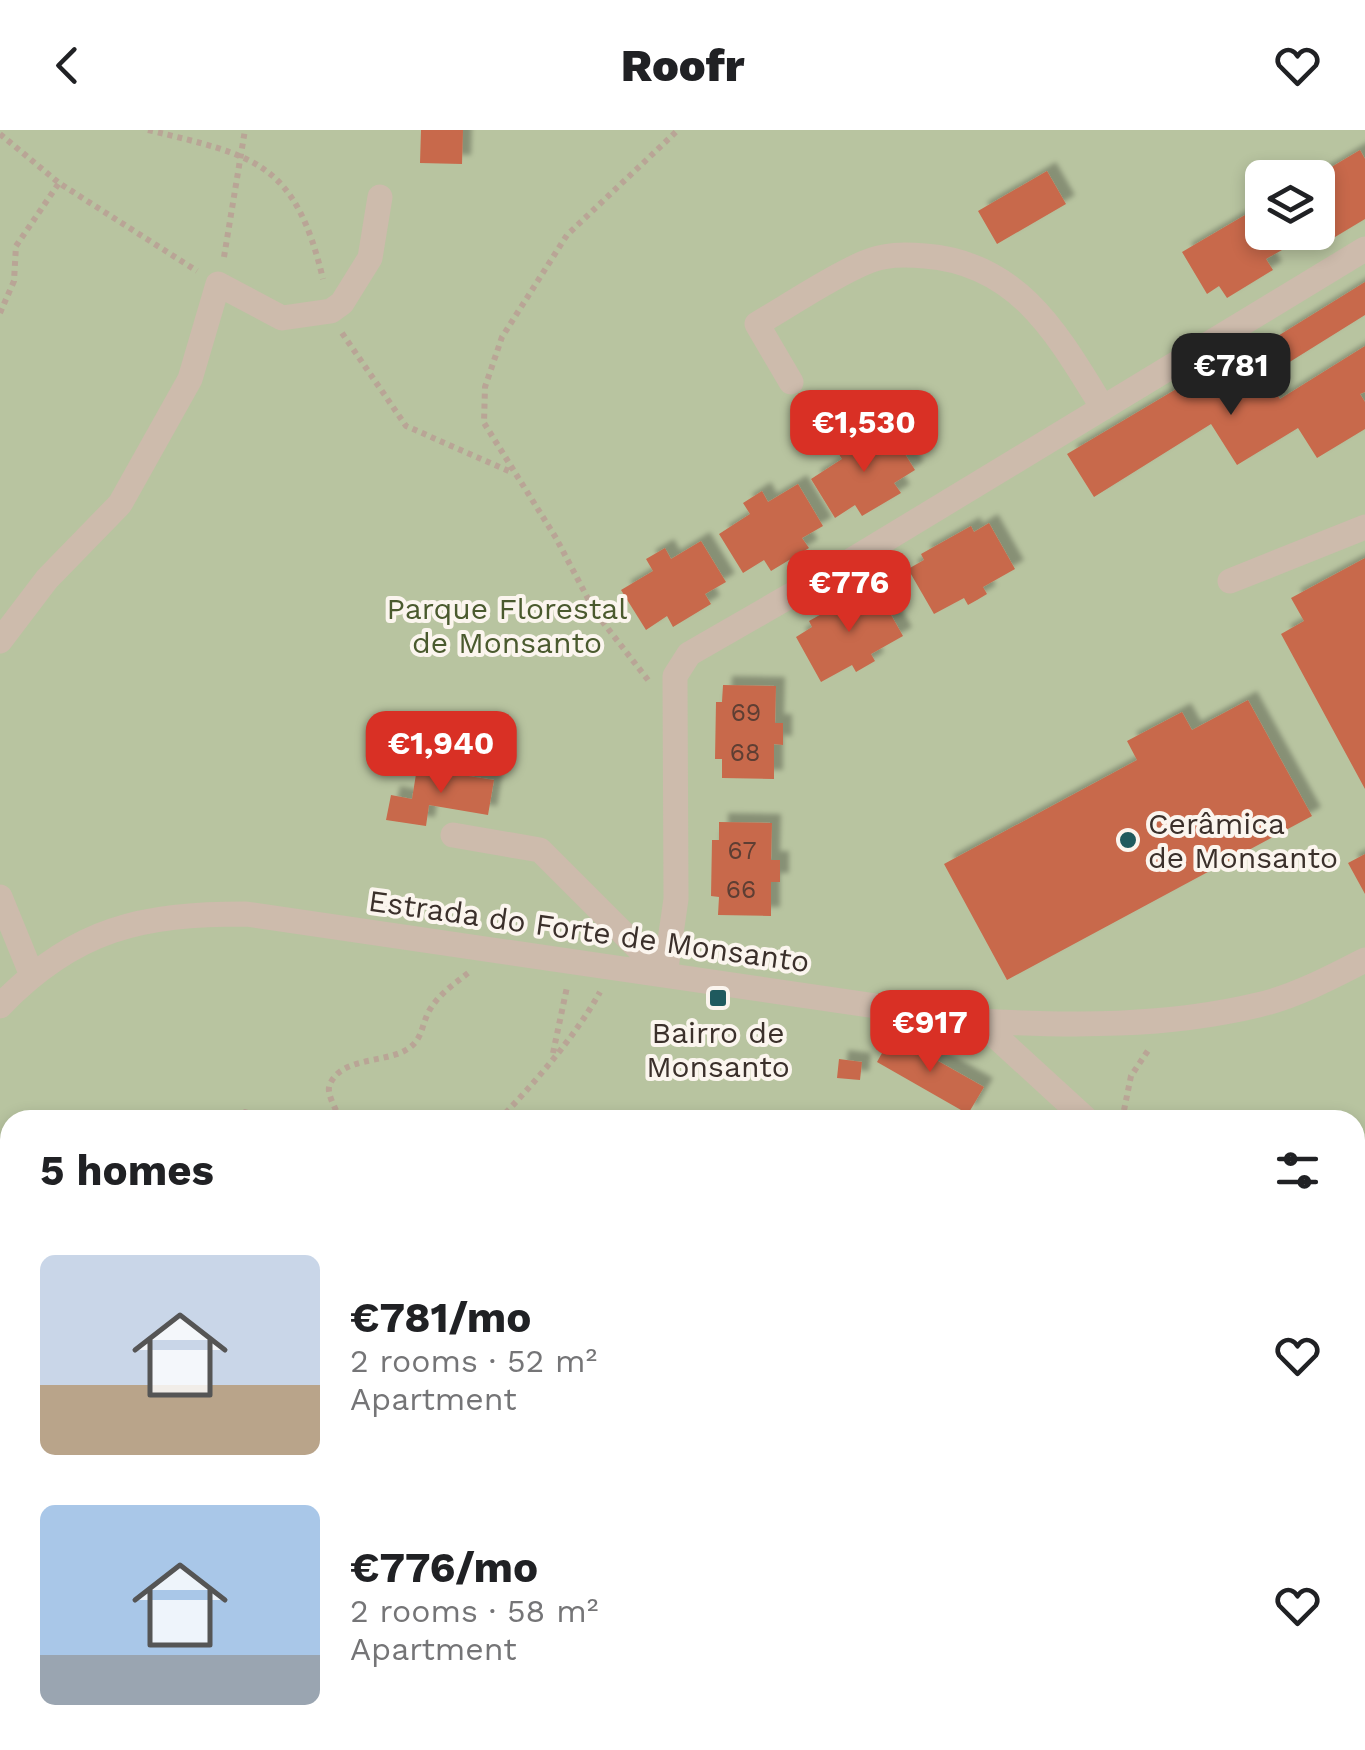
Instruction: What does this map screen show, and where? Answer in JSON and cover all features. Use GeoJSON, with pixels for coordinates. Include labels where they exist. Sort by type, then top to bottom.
{"type":"FeatureCollection","features":[{"type":"Feature","properties":{"kind":"street"},"geometry":{"type":"LineString","coordinates":[[0,641],[48,580],[120,504],[190,378],[218,284],[282,318],[331,311],[342,302],[370,258],[380,197]]}},
{"type":"Feature","properties":{"kind":"street"},"geometry":{"type":"LineString","coordinates":[[665,975],[676,899],[675,676],[689,654],[1365,248]]}},
{"type":"Feature","properties":{"kind":"street"},"geometry":{"type":"LineString","coordinates":[[791,382],[757,324],[864,262],[889,255],[933,256],[976,265],[1013,288],[1066,349],[1102,408]]}},
{"type":"Feature","properties":{"kind":"street"},"geometry":{"type":"LineString","coordinates":[[1230,581],[1365,527]]}},
{"type":"Feature","properties":{"kind":"street"},"geometry":{"type":"LineString","coordinates":[[453,836],[540,850],[665,975]]}},
{"type":"Feature","properties":{"kind":"street"},"geometry":{"type":"LineString","coordinates":[[0,897],[32,973]]}},
{"type":"Feature","properties":{"kind":"street","name":"Estrada do Forte de Monsanto"},"geometry":{"type":"LineString","coordinates":[[0,1006],[32,973],[88,940],[138,920],[184,914],[246,914],[979,1021],[1129,1024],[1194,1016],[1260,1005],[1365,960]]}},
{"type":"Feature","properties":{"kind":"street"},"geometry":{"type":"LineString","coordinates":[[979,1021],[1076,1110]]}},
{"type":"Feature","properties":{"kind":"path"},"geometry":{"type":"LineString","coordinates":[[148,130],[243,153],[278,178],[303,214],[331,311],[358,359],[406,426],[512,473]]}},
{"type":"Feature","properties":{"kind":"path"},"geometry":{"type":"LineString","coordinates":[[0,134],[59,182],[218,284],[245,130]]}},
{"type":"Feature","properties":{"kind":"path"},"geometry":{"type":"LineString","coordinates":[[674,705],[631,662],[595,612],[556,538],[512,473],[484,422],[485,387],[502,337],[567,236],[678,130]]}},
{"type":"Feature","properties":{"kind":"path"},"geometry":{"type":"LineString","coordinates":[[0,313],[14,281],[16,246],[59,182]]}},
{"type":"Feature","properties":{"kind":"path"},"geometry":{"type":"LineString","coordinates":[[553,1054],[573,961]]}},
{"type":"Feature","properties":{"kind":"path"},"geometry":{"type":"LineString","coordinates":[[335,1110],[328,1091],[330,1082],[350,1066],[405,1051],[420,1038],[428,1012],[445,991],[479,965]]}},
{"type":"Feature","properties":{"kind":"path"},"geometry":{"type":"LineString","coordinates":[[507,1110],[553,1054],[578,1032],[614,966]]}},
{"type":"Feature","properties":{"kind":"path"},"geometry":{"type":"LineString","coordinates":[[1124,1110],[1130,1076],[1153,1044]]}},
{"type":"Feature","properties":{"kind":"green space","name":"Parque Florestal de Monsanto"},"geometry":{"type":"Polygon","coordinates":[[[0,130],[1365,130],[1365,1110],[0,1110],[0,130]]]}},
{"type":"Feature","properties":{"kind":"building"},"geometry":{"type":"Polygon","coordinates":[[[421,130],[463,130],[462,164],[420,163],[421,130]]]}},
{"type":"Feature","properties":{"kind":"building"},"geometry":{"type":"Polygon","coordinates":[[[1360,150],[1365,159],[1365,219],[1335,237],[1335,165],[1360,150]]]}},
{"type":"Feature","properties":{"kind":"building"},"geometry":{"type":"Polygon","coordinates":[[[1047,171],[1066,204],[997,244],[978,211],[1047,171]]]}},
{"type":"Feature","properties":{"kind":"building"},"geometry":{"type":"Polygon","coordinates":[[[1245,215],[1245,250],[1282,250],[1266,259],[1273,270],[1227,298],[1219,286],[1207,294],[1182,252],[1245,215]]]}},
{"type":"Feature","properties":{"kind":"building"},"geometry":{"type":"Polygon","coordinates":[[[1365,282],[1365,315],[1288,363],[1273,339],[1365,282]]]}},
{"type":"Feature","properties":{"kind":"building"},"geometry":{"type":"Polygon","coordinates":[[[1365,346],[1365,392],[1360,394],[1365,402],[1365,429],[1317,458],[1298,428],[1237,465],[1211,424],[1094,497],[1067,454],[1247,347],[1280,399],[1365,346]]]}},
{"type":"Feature","properties":{"kind":"building"},"geometry":{"type":"Polygon","coordinates":[[[890,430],[915,470],[894,483],[901,493],[862,516],[855,505],[835,518],[811,479],[842,459],[835,448],[854,437],[860,447],[890,430]]]}},
{"type":"Feature","properties":{"kind":"building"},"geometry":{"type":"Polygon","coordinates":[[[798,484],[823,526],[802,538],[809,548],[771,571],[764,560],[743,573],[719,534],[750,514],[743,503],[762,491],[768,502],[798,484]]]}},
{"type":"Feature","properties":{"kind":"building"},"geometry":{"type":"Polygon","coordinates":[[[989,523],[1015,569],[983,587],[987,594],[968,605],[964,598],[934,614],[908,569],[924,560],[921,554],[971,526],[974,532],[989,523]]]}},
{"type":"Feature","properties":{"kind":"building"},"geometry":{"type":"Polygon","coordinates":[[[701,541],[726,582],[705,594],[711,604],[673,627],[667,616],[646,630],[621,590],[653,571],[646,559],[665,548],[671,559],[701,541]]]}},
{"type":"Feature","properties":{"kind":"building"},"geometry":{"type":"Polygon","coordinates":[[[1365,558],[1365,789],[1281,634],[1304,621],[1291,598],[1365,558]]]}},
{"type":"Feature","properties":{"kind":"building"},"geometry":{"type":"Polygon","coordinates":[[[877,590],[903,636],[871,654],[875,661],[856,672],[852,665],[821,682],[796,637],[812,627],[809,621],[859,593],[862,599],[877,590]]]}},
{"type":"Feature","properties":{"kind":"building"},"geometry":{"type":"Polygon","coordinates":[[[723,685],[776,686],[775,723],[783,723],[783,745],[774,744],[774,779],[722,778],[722,759],[715,759],[716,702],[722,702],[723,685]]]}},
{"type":"Feature","properties":{"kind":"building","name":"Cerâmica de Monsanto"},"geometry":{"type":"Polygon","coordinates":[[[1248,700],[1312,816],[1007,980],[944,864],[1137,760],[1127,741],[1182,712],[1192,730],[1248,700]]]}},
{"type":"Feature","properties":{"kind":"building"},"geometry":{"type":"Polygon","coordinates":[[[417,768],[494,780],[488,815],[429,805],[426,826],[386,820],[391,795],[412,799],[417,768]]]}},
{"type":"Feature","properties":{"kind":"building"},"geometry":{"type":"Polygon","coordinates":[[[719,822],[772,823],[771,860],[780,860],[780,882],[771,882],[771,916],[718,915],[719,897],[711,896],[712,840],[719,840],[719,822]]]}},
{"type":"Feature","properties":{"kind":"building"},"geometry":{"type":"Polygon","coordinates":[[[1365,854],[1365,894],[1348,863],[1365,854]]]}},
{"type":"Feature","properties":{"kind":"building"},"geometry":{"type":"Polygon","coordinates":[[[892,1035],[984,1087],[970,1110],[961,1110],[877,1062],[892,1035]]]}},
{"type":"Feature","properties":{"kind":"building"},"geometry":{"type":"Polygon","coordinates":[[[839,1059],[862,1062],[860,1080],[837,1078],[839,1059]]]}},
{"type":"Feature","properties":{"kind":"place","name":"Cerâmica de Monsanto"},"geometry":{"type":"Point","coordinates":[1128,840]}},
{"type":"Feature","properties":{"kind":"place","name":"Bairro de Monsanto"},"geometry":{"type":"Point","coordinates":[718,998]}}]}
